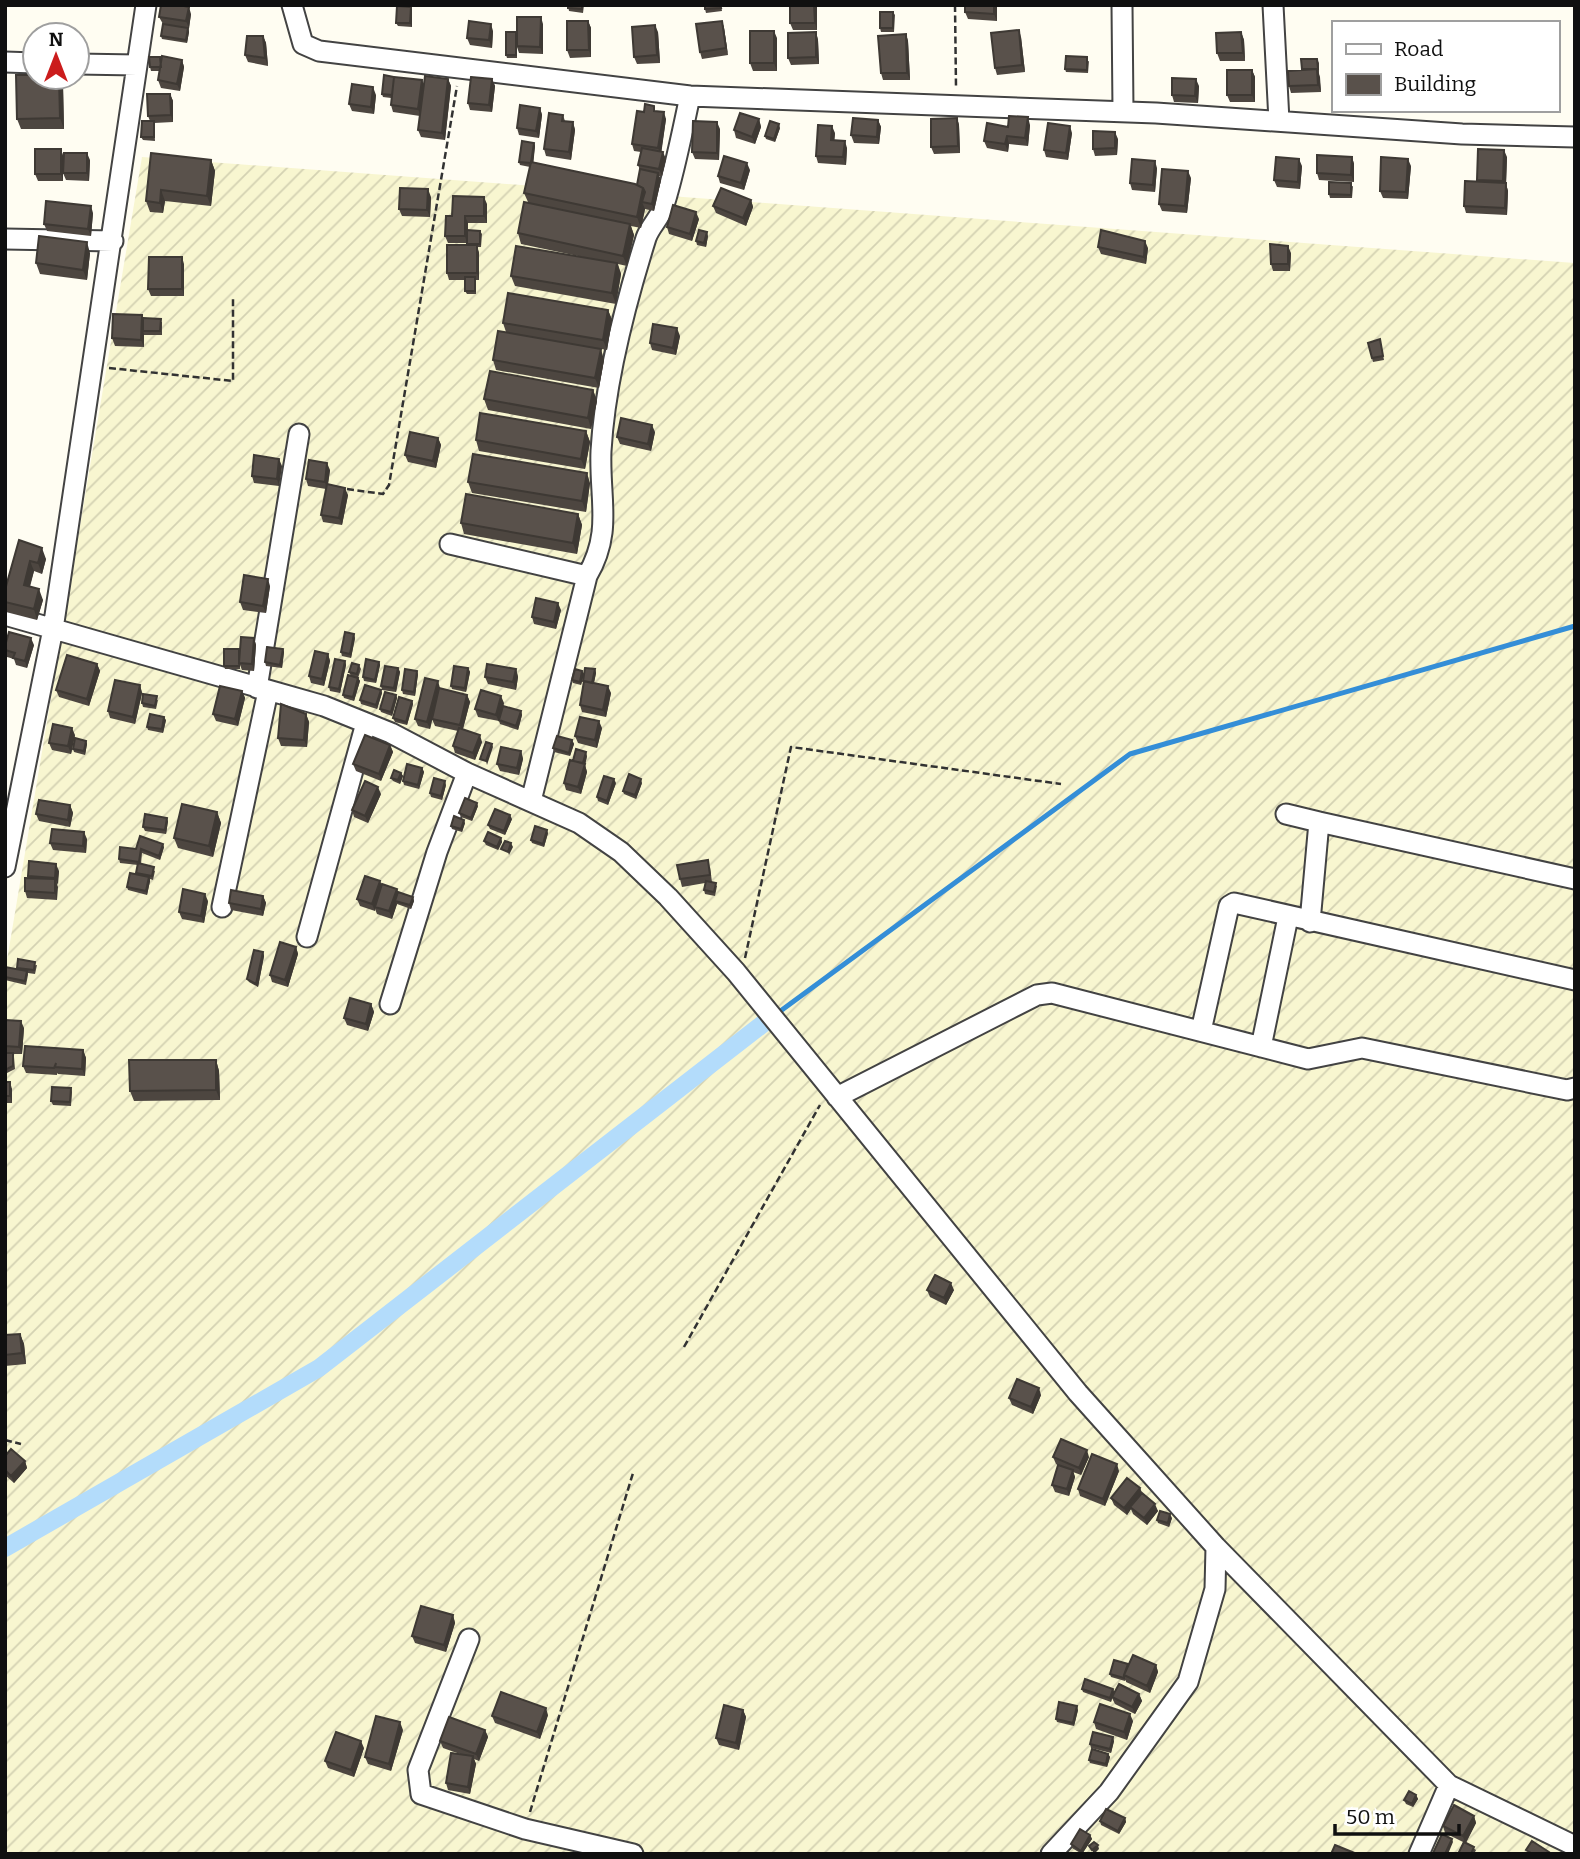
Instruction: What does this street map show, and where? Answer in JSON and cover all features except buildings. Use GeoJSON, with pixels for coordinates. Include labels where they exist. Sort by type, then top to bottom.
{"type":"FeatureCollection","features":[{"type":"Feature","properties":{"kind":"street"},"geometry":{"type":"LineString","coordinates":[[5,867],[53,629],[113,241],[146,5]]}},
{"type":"Feature","properties":{"kind":"street"},"geometry":{"type":"LineString","coordinates":[[292,5],[303,44],[320,51],[691,96],[1123,111],[1462,134],[1575,137]]}},
{"type":"Feature","properties":{"kind":"street"},"geometry":{"type":"LineString","coordinates":[[1122,5],[1123,111]]}},
{"type":"Feature","properties":{"kind":"street"},"geometry":{"type":"LineString","coordinates":[[1273,5],[1279,121]]}},
{"type":"Feature","properties":{"kind":"street"},"geometry":{"type":"LineString","coordinates":[[91,64],[137,65]]}},
{"type":"Feature","properties":{"kind":"street"},"geometry":{"type":"LineString","coordinates":[[531,801],[587,576],[601,547],[604,532],[601,453],[605,417],[629,295],[648,233],[663,209],[691,96]]}},
{"type":"Feature","properties":{"kind":"street"},"geometry":{"type":"LineString","coordinates":[[5,239],[113,241]]}},
{"type":"Feature","properties":{"kind":"street"},"geometry":{"type":"LineString","coordinates":[[222,907],[262,689],[299,434]]}},
{"type":"Feature","properties":{"kind":"street"},"geometry":{"type":"LineString","coordinates":[[450,544],[587,576]]}},
{"type":"Feature","properties":{"kind":"street"},"geometry":{"type":"LineString","coordinates":[[5,615],[324,706],[366,723],[467,774],[579,823],[621,852],[668,897],[736,972],[1078,1393],[1216,1547],[1449,1784],[1575,1846]]}},
{"type":"Feature","properties":{"kind":"street"},"geometry":{"type":"LineString","coordinates":[[307,937],[366,723]]}},
{"type":"Feature","properties":{"kind":"street"},"geometry":{"type":"LineString","coordinates":[[390,1004],[438,852],[467,774]]}},
{"type":"Feature","properties":{"kind":"street"},"geometry":{"type":"LineString","coordinates":[[1286,814],[1575,879]]}},
{"type":"Feature","properties":{"kind":"street"},"geometry":{"type":"LineString","coordinates":[[1310,922],[1320,822]]}},
{"type":"Feature","properties":{"kind":"street"},"geometry":{"type":"LineString","coordinates":[[1200,1031],[1229,906],[1241,904],[1287,918],[1575,980]]}},
{"type":"Feature","properties":{"kind":"street"},"geometry":{"type":"LineString","coordinates":[[1261,1047],[1287,918]]}},
{"type":"Feature","properties":{"kind":"street"},"geometry":{"type":"LineString","coordinates":[[833,1092],[1037,995],[1052,993],[1308,1059],[1362,1048],[1567,1090],[1575,1088]]}},
{"type":"Feature","properties":{"kind":"street"},"geometry":{"type":"LineString","coordinates":[[1051,1854],[1109,1792],[1188,1682],[1215,1589],[1216,1547]]}},
{"type":"Feature","properties":{"kind":"street"},"geometry":{"type":"LineString","coordinates":[[469,1639],[418,1770],[421,1794],[525,1829],[633,1854]]}},
{"type":"Feature","properties":{"kind":"street"},"geometry":{"type":"LineString","coordinates":[[1419,1854],[1449,1784]]}},
{"type":"Feature","properties":{"kind":"path"},"geometry":{"type":"LineString","coordinates":[[955,5],[956,104]]}},
{"type":"Feature","properties":{"kind":"path"},"geometry":{"type":"LineString","coordinates":[[346,489],[383,494],[389,485],[460,69]]}},
{"type":"Feature","properties":{"kind":"path"},"geometry":{"type":"LineString","coordinates":[[92,366],[233,381],[233,299]]}},
{"type":"Feature","properties":{"kind":"path"},"geometry":{"type":"LineString","coordinates":[[736,972],[743,965],[750,945],[791,747],[1061,785]]}},
{"type":"Feature","properties":{"kind":"path"},"geometry":{"type":"LineString","coordinates":[[684,1347],[833,1092]]}},
{"type":"Feature","properties":{"kind":"path"},"geometry":{"type":"LineString","coordinates":[[5,1440],[21,1444]]}},
{"type":"Feature","properties":{"kind":"path"},"geometry":{"type":"LineString","coordinates":[[525,1829],[633,1473]]}},
{"type":"Feature","properties":{"kind":"shaded area"},"geometry":{"type":"Polygon","coordinates":[[[142,157],[1575,263],[1575,1854],[5,1854],[5,972],[142,157]]]}},
{"type":"Feature","properties":{"kind":"waterway"},"geometry":{"type":"LineString","coordinates":[[775,1015],[1130,754],[1575,626]]}},
{"type":"Feature","properties":{"kind":"waterway"},"geometry":{"type":"LineString","coordinates":[[5,1548],[319,1368],[773,1016]]}}]}
